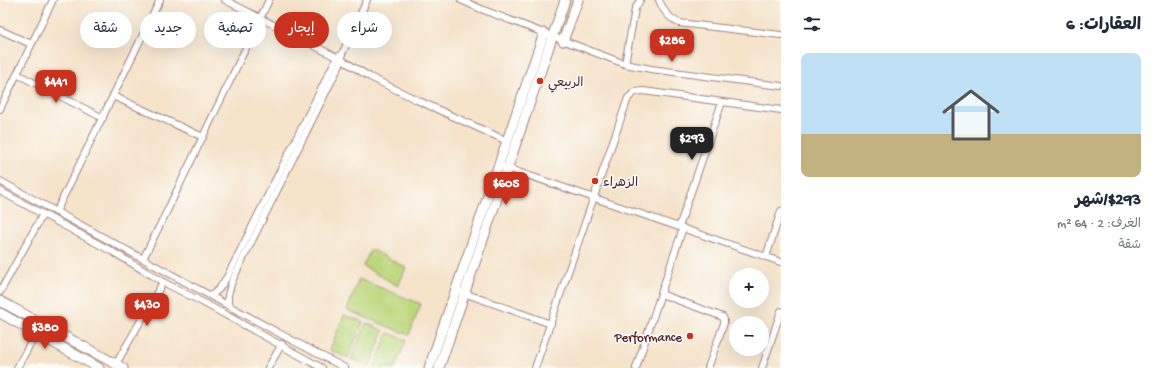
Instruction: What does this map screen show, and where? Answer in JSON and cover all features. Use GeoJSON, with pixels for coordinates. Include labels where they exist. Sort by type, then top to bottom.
{"type":"FeatureCollection","features":[{"type":"Feature","properties":{"kind":"street"},"geometry":{"type":"LineString","coordinates":[[0,109],[53,0]]}},
{"type":"Feature","properties":{"kind":"street"},"geometry":{"type":"LineString","coordinates":[[56,212],[159,0]]}},
{"type":"Feature","properties":{"kind":"street"},"geometry":{"type":"LineString","coordinates":[[225,0],[248,12]]}},
{"type":"Feature","properties":{"kind":"street"},"geometry":{"type":"LineString","coordinates":[[263,12],[269,0]]}},
{"type":"Feature","properties":{"kind":"street"},"geometry":{"type":"LineString","coordinates":[[228,305],[228,295],[232,281],[367,0]]}},
{"type":"Feature","properties":{"kind":"street"},"geometry":{"type":"LineString","coordinates":[[461,0],[625,64],[651,69],[781,86]]}},
{"type":"Feature","properties":{"kind":"street"},"geometry":{"type":"LineString","coordinates":[[429,368],[508,168],[565,0]]}},
{"type":"Feature","properties":{"kind":"street"},"geometry":{"type":"LineString","coordinates":[[563,41],[578,0]]}},
{"type":"Feature","properties":{"kind":"street"},"geometry":{"type":"LineString","coordinates":[[625,64],[635,9],[640,0]]}},
{"type":"Feature","properties":{"kind":"street"},"geometry":{"type":"LineString","coordinates":[[658,0],[663,10],[670,18],[679,23],[781,35]]}},
{"type":"Feature","properties":{"kind":"street"},"geometry":{"type":"LineString","coordinates":[[266,21],[340,57],[370,77],[507,141]]}},
{"type":"Feature","properties":{"kind":"street"},"geometry":{"type":"LineString","coordinates":[[0,30],[31,44]]}},
{"type":"Feature","properties":{"kind":"street"},"geometry":{"type":"LineString","coordinates":[[439,368],[498,165],[544,33]]}},
{"type":"Feature","properties":{"kind":"street"},"geometry":{"type":"LineString","coordinates":[[142,259],[166,213],[246,48]]}},
{"type":"Feature","properties":{"kind":"street"},"geometry":{"type":"LineString","coordinates":[[211,296],[219,289],[227,277],[340,57]]}},
{"type":"Feature","properties":{"kind":"street"},"geometry":{"type":"LineString","coordinates":[[17,74],[103,118]]}},
{"type":"Feature","properties":{"kind":"street"},"geometry":{"type":"LineString","coordinates":[[538,367],[551,324],[628,98],[635,92],[643,91],[781,110]]}},
{"type":"Feature","properties":{"kind":"street"},"geometry":{"type":"LineString","coordinates":[[113,96],[203,137]]}},
{"type":"Feature","properties":{"kind":"street"},"geometry":{"type":"LineString","coordinates":[[636,368],[722,102]]}},
{"type":"Feature","properties":{"kind":"street"},"geometry":{"type":"LineString","coordinates":[[498,165],[781,262]]}},
{"type":"Feature","properties":{"kind":"street"},"geometry":{"type":"LineString","coordinates":[[0,181],[345,368]]}},
{"type":"Feature","properties":{"kind":"street"},"geometry":{"type":"LineString","coordinates":[[0,191],[113,252],[163,282],[322,368]]}},
{"type":"Feature","properties":{"kind":"street"},"geometry":{"type":"LineString","coordinates":[[766,257],[781,211]]}},
{"type":"Feature","properties":{"kind":"street"},"geometry":{"type":"LineString","coordinates":[[0,292],[43,214]]}},
{"type":"Feature","properties":{"kind":"street"},"geometry":{"type":"LineString","coordinates":[[0,301],[119,366],[163,282]]}},
{"type":"Feature","properties":{"kind":"street"},"geometry":{"type":"LineString","coordinates":[[460,292],[551,324]]}},
{"type":"Feature","properties":{"kind":"street"},"geometry":{"type":"LineString","coordinates":[[661,294],[723,317],[724,323],[708,368]]}},
{"type":"Feature","properties":{"kind":"street"},"geometry":{"type":"LineString","coordinates":[[762,368],[781,311]]}},
{"type":"Feature","properties":{"kind":"street"},"geometry":{"type":"LineString","coordinates":[[0,313],[99,368]]}},
{"type":"Feature","properties":{"kind":"street"},"geometry":{"type":"LineString","coordinates":[[17,368],[36,334]]}},
{"type":"Feature","properties":{"kind":"street"},"geometry":{"type":"LineString","coordinates":[[268,368],[286,337]]}},
{"type":"Feature","properties":{"kind":"green space"},"geometry":{"type":"Polygon","coordinates":[[[371,249],[406,268],[398,286],[363,266],[371,249]]]}},
{"type":"Feature","properties":{"kind":"green space"},"geometry":{"type":"Polygon","coordinates":[[[359,279],[421,304],[409,335],[347,310],[359,279]]]}},
{"type":"Feature","properties":{"kind":"green space"},"geometry":{"type":"Polygon","coordinates":[[[344,315],[363,322],[348,358],[330,350],[344,315]]]}},
{"type":"Feature","properties":{"kind":"green space"},"geometry":{"type":"Polygon","coordinates":[[[366,323],[384,331],[370,366],[351,359],[366,323]]]}},
{"type":"Feature","properties":{"kind":"green space"},"geometry":{"type":"Polygon","coordinates":[[[388,333],[406,340],[395,368],[374,368],[388,333]]]}},
{"type":"Feature","properties":{"kind":"place","name":"الربيعي"},"geometry":{"type":"Point","coordinates":[540,81]}},
{"type":"Feature","properties":{"kind":"place","name":"الزهراء"},"geometry":{"type":"Point","coordinates":[595,181]}},
{"type":"Feature","properties":{"kind":"place","name":"Performance"},"geometry":{"type":"Point","coordinates":[690,336]}}]}
